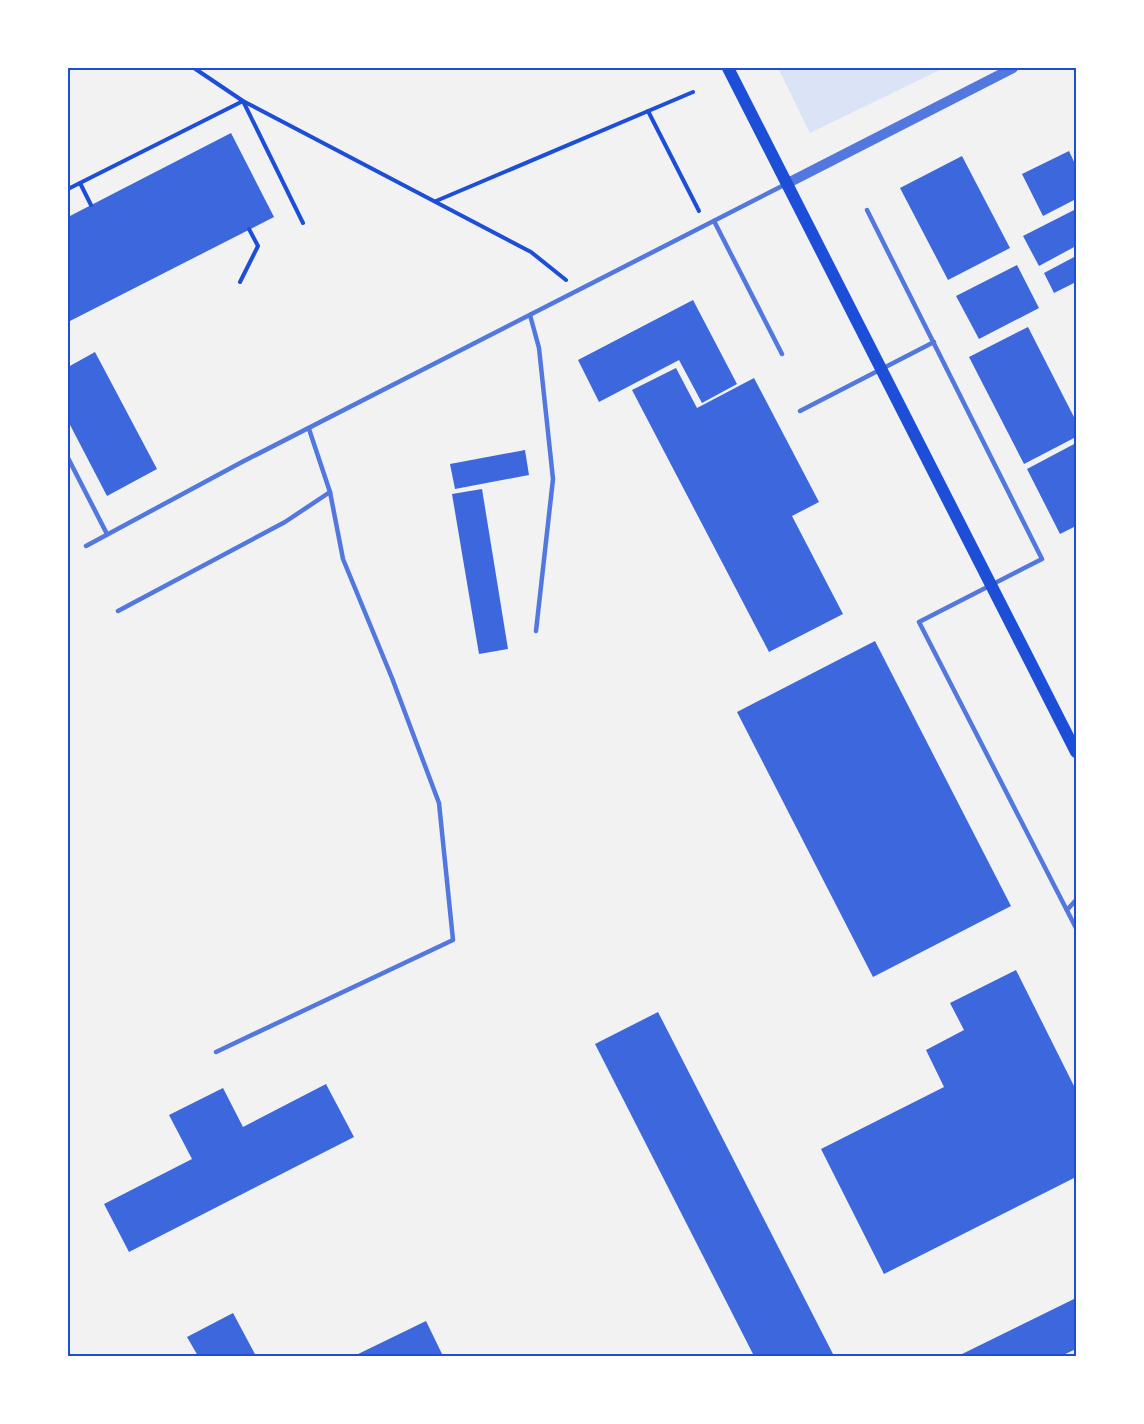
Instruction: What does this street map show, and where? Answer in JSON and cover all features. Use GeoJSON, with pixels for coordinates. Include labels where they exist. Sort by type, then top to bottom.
{"type":"FeatureCollection","features":[{"type":"Feature","properties":{"kind":"main road"},"geometry":{"type":"LineString","coordinates":[[728,68],[880,370],[1077,752]]}},
{"type":"Feature","properties":{"kind":"street"},"geometry":{"type":"LineString","coordinates":[[786,184],[1013,68]]}},
{"type":"Feature","properties":{"kind":"lane"},"geometry":{"type":"LineString","coordinates":[[86,546],[786,184]]}},
{"type":"Feature","properties":{"kind":"lane"},"geometry":{"type":"LineString","coordinates":[[867,210],[1042,559],[919,622],[1077,928]]}},
{"type":"Feature","properties":{"kind":"lane"},"geometry":{"type":"LineString","coordinates":[[714,221],[782,354]]}},
{"type":"Feature","properties":{"kind":"lane"},"geometry":{"type":"LineString","coordinates":[[530,315],[539,348],[553,478],[536,631]]}},
{"type":"Feature","properties":{"kind":"lane"},"geometry":{"type":"LineString","coordinates":[[800,411],[934,342]]}},
{"type":"Feature","properties":{"kind":"lane"},"geometry":{"type":"LineString","coordinates":[[216,1052],[453,940],[440,803],[343,559],[330,492],[309,429]]}},
{"type":"Feature","properties":{"kind":"lane"},"geometry":{"type":"LineString","coordinates":[[68,458],[107,534]]}},
{"type":"Feature","properties":{"kind":"lane"},"geometry":{"type":"LineString","coordinates":[[118,611],[285,522],[330,492]]}},
{"type":"Feature","properties":{"kind":"lane"},"geometry":{"type":"LineString","coordinates":[[1067,910],[1077,900]]}},
{"type":"Feature","properties":{"kind":"path"},"geometry":{"type":"LineString","coordinates":[[194,68],[243,101],[531,252],[578,290]]}},
{"type":"Feature","properties":{"kind":"path"},"geometry":{"type":"LineString","coordinates":[[435,202],[693,92]]}},
{"type":"Feature","properties":{"kind":"path"},"geometry":{"type":"LineString","coordinates":[[68,189],[243,101]]}},
{"type":"Feature","properties":{"kind":"path"},"geometry":{"type":"LineString","coordinates":[[243,101],[303,223]]}},
{"type":"Feature","properties":{"kind":"path"},"geometry":{"type":"LineString","coordinates":[[648,111],[706,225]]}},
{"type":"Feature","properties":{"kind":"path"},"geometry":{"type":"LineString","coordinates":[[80,183],[91,205]]}},
{"type":"Feature","properties":{"kind":"path"},"geometry":{"type":"LineString","coordinates":[[240,282],[258,246],[249,229]]}},
{"type":"Feature","properties":{"kind":"shaded area"},"geometry":{"type":"Polygon","coordinates":[[[778,68],[944,68],[810,133],[778,68]]]}},
{"type":"Feature","properties":{"kind":"building"},"geometry":{"type":"Polygon","coordinates":[[[231,133],[274,217],[68,322],[68,217],[231,133]]]}},
{"type":"Feature","properties":{"kind":"building"},"geometry":{"type":"Polygon","coordinates":[[[1069,151],[1076,166],[1076,199],[1043,216],[1022,174],[1069,151]]]}},
{"type":"Feature","properties":{"kind":"building"},"geometry":{"type":"Polygon","coordinates":[[[962,156],[1010,248],[948,280],[900,188],[962,156]]]}},
{"type":"Feature","properties":{"kind":"building"},"geometry":{"type":"Polygon","coordinates":[[[1076,209],[1076,246],[1039,266],[1023,236],[1076,209]]]}},
{"type":"Feature","properties":{"kind":"building"},"geometry":{"type":"Polygon","coordinates":[[[1076,256],[1076,282],[1054,293],[1044,273],[1076,256]]]}},
{"type":"Feature","properties":{"kind":"building"},"geometry":{"type":"Polygon","coordinates":[[[1017,265],[1039,308],[979,339],[956,296],[1017,265]]]}},
{"type":"Feature","properties":{"kind":"building"},"geometry":{"type":"Polygon","coordinates":[[[693,300],[737,384],[702,403],[679,360],[599,402],[578,360],[693,300]]]}},
{"type":"Feature","properties":{"kind":"building"},"geometry":{"type":"Polygon","coordinates":[[[1028,327],[1076,421],[1076,437],[1024,464],[969,357],[1028,327]]]}},
{"type":"Feature","properties":{"kind":"building"},"geometry":{"type":"Polygon","coordinates":[[[95,352],[157,469],[107,496],[68,421],[68,367],[95,352]]]}},
{"type":"Feature","properties":{"kind":"building"},"geometry":{"type":"Polygon","coordinates":[[[676,368],[697,408],[754,378],[819,502],[792,516],[843,614],[769,652],[632,390],[676,368]]]}},
{"type":"Feature","properties":{"kind":"building"},"geometry":{"type":"Polygon","coordinates":[[[1076,443],[1076,526],[1060,534],[1027,469],[1076,443]]]}},
{"type":"Feature","properties":{"kind":"building"},"geometry":{"type":"Polygon","coordinates":[[[525,450],[529,475],[455,489],[450,464],[525,450]]]}},
{"type":"Feature","properties":{"kind":"building"},"geometry":{"type":"Polygon","coordinates":[[[482,489],[508,649],[479,654],[452,494],[482,489]]]}},
{"type":"Feature","properties":{"kind":"building"},"geometry":{"type":"Polygon","coordinates":[[[875,641],[1011,906],[873,977],[737,712],[875,641]]]}},
{"type":"Feature","properties":{"kind":"building"},"geometry":{"type":"Polygon","coordinates":[[[1016,970],[1076,1090],[1076,1177],[884,1274],[821,1149],[944,1087],[926,1050],[964,1030],[950,1003],[1016,970]]]}},
{"type":"Feature","properties":{"kind":"building"},"geometry":{"type":"Polygon","coordinates":[[[658,1012],[834,1356],[754,1356],[595,1044],[658,1012]]]}},
{"type":"Feature","properties":{"kind":"building"},"geometry":{"type":"Polygon","coordinates":[[[326,1084],[354,1137],[129,1252],[104,1204],[192,1159],[169,1115],[223,1088],[243,1127],[326,1084]]]}},
{"type":"Feature","properties":{"kind":"building"},"geometry":{"type":"Polygon","coordinates":[[[1076,1298],[1076,1349],[1061,1356],[958,1356],[1076,1298]]]}},
{"type":"Feature","properties":{"kind":"building"},"geometry":{"type":"Polygon","coordinates":[[[233,1313],[256,1356],[198,1356],[187,1337],[233,1313]]]}},
{"type":"Feature","properties":{"kind":"building"},"geometry":{"type":"Polygon","coordinates":[[[426,1321],[443,1356],[354,1356],[426,1321]]]}}]}
